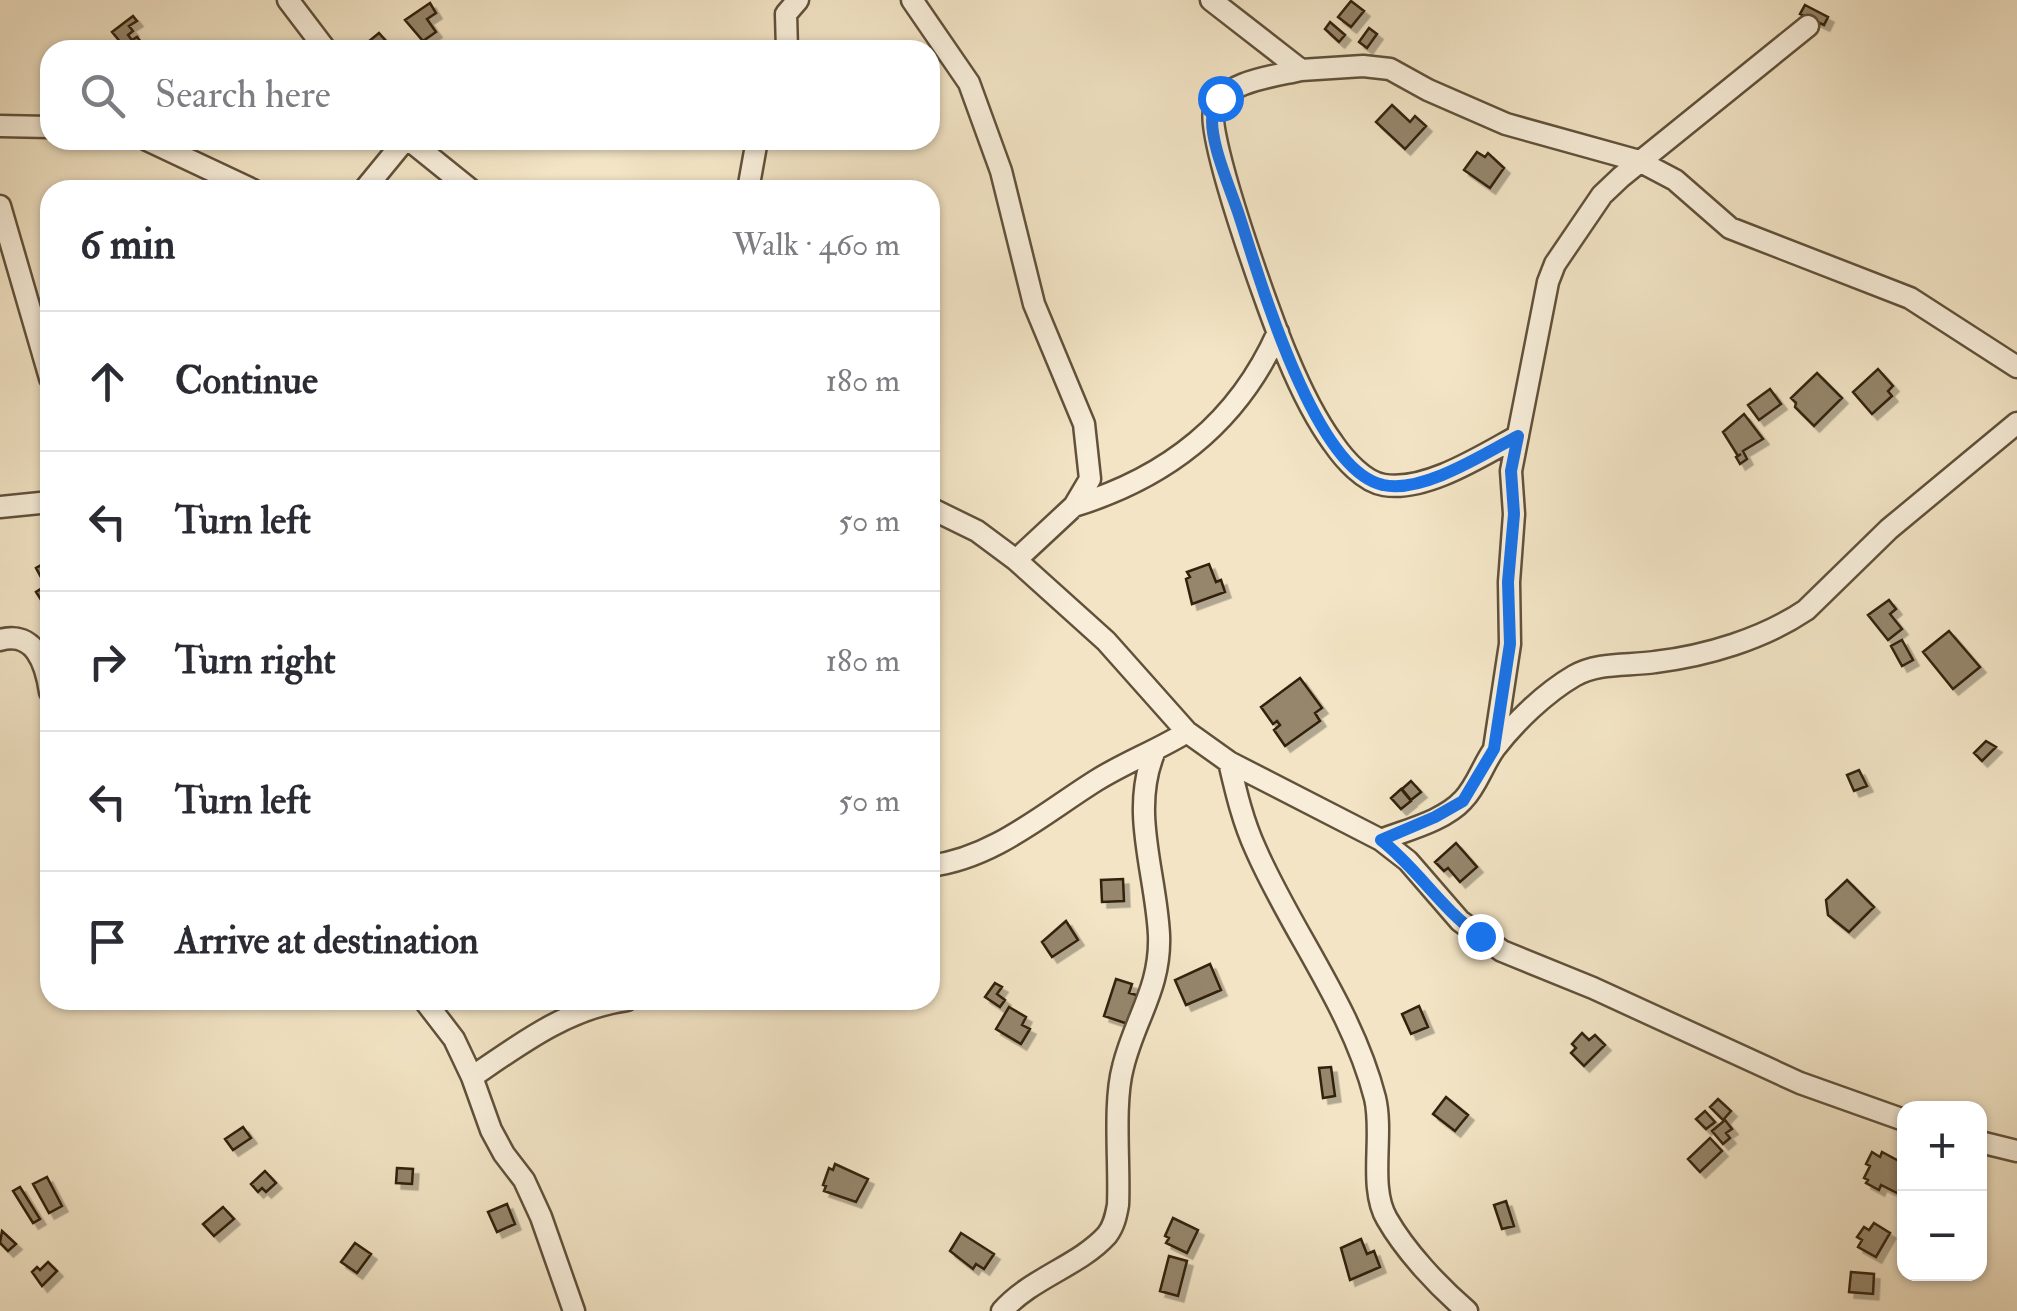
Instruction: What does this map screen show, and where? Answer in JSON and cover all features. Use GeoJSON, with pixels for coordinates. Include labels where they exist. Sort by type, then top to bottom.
{"type":"FeatureCollection","features":[{"type":"Feature","properties":{"kind":"street"},"geometry":{"type":"LineString","coordinates":[[288,0],[318,40]]}},
{"type":"Feature","properties":{"kind":"street"},"geometry":{"type":"LineString","coordinates":[[787,40],[786,14],[798,0]]}},
{"type":"Feature","properties":{"kind":"street"},"geometry":{"type":"LineString","coordinates":[[912,0],[939,40]]}},
{"type":"Feature","properties":{"kind":"street"},"geometry":{"type":"LineString","coordinates":[[1211,0],[1300,70]]}},
{"type":"Feature","properties":{"kind":"street"},"geometry":{"type":"LineString","coordinates":[[1494,749],[1510,644],[1508,582],[1514,514],[1511,471],[1538,325],[1555,264],[1602,195],[1639,160],[1808,26]]}},
{"type":"Feature","properties":{"kind":"street"},"geometry":{"type":"LineString","coordinates":[[940,41],[969,83],[1002,171],[1034,304],[1084,424],[1090,480],[1074,506],[1016,560]]}},
{"type":"Feature","properties":{"kind":"street"},"geometry":{"type":"LineString","coordinates":[[1518,436],[1444,474],[1410,485],[1382,486],[1360,472],[1334,444],[1310,406],[1278,332],[1216,145],[1213,112],[1220,98],[1244,85],[1300,70],[1363,66],[1390,69],[1506,124],[1639,160],[1675,180],[1730,228],[1910,298],[2017,368]]}},
{"type":"Feature","properties":{"kind":"street"},"geometry":{"type":"LineString","coordinates":[[0,126],[40,127]]}},
{"type":"Feature","properties":{"kind":"street"},"geometry":{"type":"LineString","coordinates":[[168,150],[233,180]]}},
{"type":"Feature","properties":{"kind":"street"},"geometry":{"type":"LineString","coordinates":[[373,180],[398,150]]}},
{"type":"Feature","properties":{"kind":"street"},"geometry":{"type":"LineString","coordinates":[[420,150],[458,180]]}},
{"type":"Feature","properties":{"kind":"street"},"geometry":{"type":"LineString","coordinates":[[750,180],[755,150]]}},
{"type":"Feature","properties":{"kind":"street"},"geometry":{"type":"LineString","coordinates":[[0,206],[40,344]]}},
{"type":"Feature","properties":{"kind":"street"},"geometry":{"type":"LineString","coordinates":[[1074,506],[1110,495],[1163,468],[1195,445],[1234,407],[1278,332]]}},
{"type":"Feature","properties":{"kind":"street"},"geometry":{"type":"LineString","coordinates":[[1381,840],[1463,801],[1494,749],[1558,687],[1587,669],[1659,662],[1724,648],[1791,620],[1889,529],[2017,423]]}},
{"type":"Feature","properties":{"kind":"street"},"geometry":{"type":"LineString","coordinates":[[0,507],[40,503]]}},
{"type":"Feature","properties":{"kind":"street"},"geometry":{"type":"LineString","coordinates":[[940,513],[977,531],[1016,560],[1106,640],[1187,732],[1229,762],[1381,840],[1408,861],[1460,922],[1502,950],[1800,1082],[1897,1117]]}},
{"type":"Feature","properties":{"kind":"street"},"geometry":{"type":"LineString","coordinates":[[0,640],[24,641],[40,656]]}},
{"type":"Feature","properties":{"kind":"street"},"geometry":{"type":"LineString","coordinates":[[940,865],[988,849],[1100,778],[1187,732]]}},
{"type":"Feature","properties":{"kind":"street"},"geometry":{"type":"LineString","coordinates":[[1002,1311],[1031,1285],[1090,1248],[1114,1224],[1118,1205],[1122,1069],[1159,970],[1159,932],[1144,809],[1144,784],[1154,752]]}},
{"type":"Feature","properties":{"kind":"street"},"geometry":{"type":"LineString","coordinates":[[1229,762],[1256,850],[1353,1033],[1368,1072],[1376,1105],[1379,1198],[1386,1218],[1432,1277],[1467,1311]]}},
{"type":"Feature","properties":{"kind":"street"},"geometry":{"type":"LineString","coordinates":[[432,1010],[454,1039],[491,1130],[524,1180],[574,1311]]}},
{"type":"Feature","properties":{"kind":"street"},"geometry":{"type":"LineString","coordinates":[[472,1077],[558,1022],[588,1010]]}},
{"type":"Feature","properties":{"kind":"street"},"geometry":{"type":"LineString","coordinates":[[1987,1144],[2017,1152]]}},
{"type":"Feature","properties":{"kind":"building"},"geometry":{"type":"Polygon","coordinates":[[[1351,1],[1364,11],[1351,27],[1338,17],[1351,1]]]}},
{"type":"Feature","properties":{"kind":"building"},"geometry":{"type":"Polygon","coordinates":[[[430,3],[436,13],[427,19],[436,32],[422,40],[405,20],[430,3]]]}},
{"type":"Feature","properties":{"kind":"building"},"geometry":{"type":"Polygon","coordinates":[[[1805,5],[1828,17],[1824,25],[1800,14],[1805,5]]]}},
{"type":"Feature","properties":{"kind":"building"},"geometry":{"type":"Polygon","coordinates":[[[133,16],[137,21],[129,26],[132,40],[119,40],[112,32],[133,16]]]}},
{"type":"Feature","properties":{"kind":"building"},"geometry":{"type":"Polygon","coordinates":[[[1330,22],[1345,35],[1339,42],[1325,29],[1330,22]]]}},
{"type":"Feature","properties":{"kind":"building"},"geometry":{"type":"Polygon","coordinates":[[[1369,28],[1377,34],[1367,48],[1359,42],[1369,28]]]}},
{"type":"Feature","properties":{"kind":"building"},"geometry":{"type":"Polygon","coordinates":[[[1392,105],[1410,122],[1415,116],[1426,126],[1405,149],[1376,122],[1392,105]]]}},
{"type":"Feature","properties":{"kind":"building"},"geometry":{"type":"Polygon","coordinates":[[[1477,152],[1485,157],[1488,153],[1504,168],[1490,188],[1464,170],[1477,152]]]}},
{"type":"Feature","properties":{"kind":"building"},"geometry":{"type":"Polygon","coordinates":[[[1878,369],[1893,386],[1888,391],[1892,396],[1872,414],[1853,392],[1878,369]]]}},
{"type":"Feature","properties":{"kind":"building"},"geometry":{"type":"Polygon","coordinates":[[[1817,373],[1842,398],[1814,426],[1791,398],[1817,373]]]}},
{"type":"Feature","properties":{"kind":"building"},"geometry":{"type":"Polygon","coordinates":[[[1770,389],[1781,404],[1759,420],[1748,405],[1770,389]]]}},
{"type":"Feature","properties":{"kind":"building"},"geometry":{"type":"Polygon","coordinates":[[[1744,414],[1763,439],[1743,451],[1747,459],[1740,464],[1723,432],[1744,414]]]}},
{"type":"Feature","properties":{"kind":"building"},"geometry":{"type":"Polygon","coordinates":[[[1209,564],[1225,592],[1192,604],[1187,572],[1209,564]]]}},
{"type":"Feature","properties":{"kind":"building"},"geometry":{"type":"Polygon","coordinates":[[[1889,600],[1896,609],[1890,614],[1902,629],[1888,640],[1868,615],[1889,600]]]}},
{"type":"Feature","properties":{"kind":"building"},"geometry":{"type":"Polygon","coordinates":[[[1949,631],[1980,667],[1953,689],[1923,652],[1949,631]]]}},
{"type":"Feature","properties":{"kind":"building"},"geometry":{"type":"Polygon","coordinates":[[[1902,640],[1913,660],[1902,666],[1891,646],[1902,640]]]}},
{"type":"Feature","properties":{"kind":"building"},"geometry":{"type":"Polygon","coordinates":[[[1300,678],[1322,708],[1315,713],[1320,721],[1285,746],[1274,730],[1280,725],[1277,721],[1273,724],[1261,707],[1300,678]]]}},
{"type":"Feature","properties":{"kind":"building"},"geometry":{"type":"Polygon","coordinates":[[[1986,741],[1996,747],[1982,761],[1974,753],[1986,741]]]}},
{"type":"Feature","properties":{"kind":"building"},"geometry":{"type":"Polygon","coordinates":[[[1859,770],[1867,786],[1854,791],[1847,775],[1859,770]]]}},
{"type":"Feature","properties":{"kind":"building"},"geometry":{"type":"Polygon","coordinates":[[[1411,781],[1421,792],[1411,800],[1402,789],[1411,781]]]}},
{"type":"Feature","properties":{"kind":"building"},"geometry":{"type":"Polygon","coordinates":[[[1401,789],[1411,801],[1401,809],[1391,798],[1401,789]]]}},
{"type":"Feature","properties":{"kind":"building"},"geometry":{"type":"Polygon","coordinates":[[[1456,843],[1477,867],[1460,882],[1448,868],[1444,871],[1435,862],[1456,843]]]}},
{"type":"Feature","properties":{"kind":"building"},"geometry":{"type":"Polygon","coordinates":[[[1123,879],[1124,901],[1102,902],[1101,880],[1123,879]]]}},
{"type":"Feature","properties":{"kind":"building"},"geometry":{"type":"Polygon","coordinates":[[[1847,880],[1874,907],[1849,932],[1828,915],[1826,900],[1847,880]]]}},
{"type":"Feature","properties":{"kind":"building"},"geometry":{"type":"Polygon","coordinates":[[[1066,921],[1078,940],[1052,957],[1042,942],[1066,921]]]}},
{"type":"Feature","properties":{"kind":"building"},"geometry":{"type":"Polygon","coordinates":[[[1210,964],[1221,990],[1186,1005],[1175,980],[1210,964]]]}},
{"type":"Feature","properties":{"kind":"building"},"geometry":{"type":"Polygon","coordinates":[[[1116,979],[1132,984],[1129,993],[1140,996],[1137,1027],[1104,1016],[1116,979]]]}},
{"type":"Feature","properties":{"kind":"building"},"geometry":{"type":"Polygon","coordinates":[[[995,983],[1002,987],[997,994],[1005,1000],[1000,1007],[985,997],[995,983]]]}},
{"type":"Feature","properties":{"kind":"building"},"geometry":{"type":"Polygon","coordinates":[[[1419,1006],[1428,1027],[1411,1034],[1402,1014],[1419,1006]]]}},
{"type":"Feature","properties":{"kind":"building"},"geometry":{"type":"Polygon","coordinates":[[[1009,1007],[1026,1017],[1022,1025],[1030,1029],[1021,1044],[996,1029],[1009,1007]]]}},
{"type":"Feature","properties":{"kind":"building"},"geometry":{"type":"Polygon","coordinates":[[[1582,1033],[1589,1040],[1595,1035],[1605,1045],[1584,1066],[1571,1053],[1576,1048],[1572,1044],[1582,1033]]]}},
{"type":"Feature","properties":{"kind":"building"},"geometry":{"type":"Polygon","coordinates":[[[1331,1067],[1335,1096],[1323,1098],[1319,1068],[1331,1067]]]}},
{"type":"Feature","properties":{"kind":"building"},"geometry":{"type":"Polygon","coordinates":[[[1446,1097],[1468,1115],[1455,1131],[1433,1114],[1446,1097]]]}},
{"type":"Feature","properties":{"kind":"building"},"geometry":{"type":"Polygon","coordinates":[[[1718,1099],[1731,1111],[1723,1120],[1710,1107],[1718,1099]]]}},
{"type":"Feature","properties":{"kind":"building"},"geometry":{"type":"Polygon","coordinates":[[[1705,1111],[1715,1122],[1706,1129],[1696,1119],[1705,1111]]]}},
{"type":"Feature","properties":{"kind":"building"},"geometry":{"type":"Polygon","coordinates":[[[1725,1120],[1732,1129],[1726,1133],[1730,1138],[1723,1144],[1712,1131],[1725,1120]]]}},
{"type":"Feature","properties":{"kind":"building"},"geometry":{"type":"Polygon","coordinates":[[[243,1127],[251,1138],[233,1150],[225,1139],[243,1127]]]}},
{"type":"Feature","properties":{"kind":"building"},"geometry":{"type":"Polygon","coordinates":[[[1710,1138],[1722,1151],[1700,1172],[1688,1159],[1710,1138]]]}},
{"type":"Feature","properties":{"kind":"building"},"geometry":{"type":"Polygon","coordinates":[[[1872,1152],[1880,1157],[1882,1152],[1897,1160],[1897,1193],[1866,1183],[1864,1178],[1870,1166],[1866,1164],[1872,1152]]]}},
{"type":"Feature","properties":{"kind":"building"},"geometry":{"type":"Polygon","coordinates":[[[835,1164],[868,1179],[856,1202],[824,1191],[829,1168],[833,1170],[835,1164]]]}},
{"type":"Feature","properties":{"kind":"building"},"geometry":{"type":"Polygon","coordinates":[[[397,1168],[413,1169],[412,1184],[396,1183],[397,1168]]]}},
{"type":"Feature","properties":{"kind":"building"},"geometry":{"type":"Polygon","coordinates":[[[265,1171],[276,1183],[266,1192],[262,1188],[258,1192],[251,1184],[265,1171]]]}},
{"type":"Feature","properties":{"kind":"building"},"geometry":{"type":"Polygon","coordinates":[[[47,1177],[62,1206],[49,1213],[33,1184],[47,1177]]]}},
{"type":"Feature","properties":{"kind":"building"},"geometry":{"type":"Polygon","coordinates":[[[20,1187],[40,1219],[33,1223],[13,1191],[20,1187]]]}},
{"type":"Feature","properties":{"kind":"building"},"geometry":{"type":"Polygon","coordinates":[[[1506,1201],[1514,1226],[1502,1229],[1494,1205],[1506,1201]]]}},
{"type":"Feature","properties":{"kind":"building"},"geometry":{"type":"Polygon","coordinates":[[[507,1204],[515,1224],[497,1232],[488,1212],[507,1204]]]}},
{"type":"Feature","properties":{"kind":"building"},"geometry":{"type":"Polygon","coordinates":[[[223,1207],[234,1219],[214,1236],[203,1224],[223,1207]]]}},
{"type":"Feature","properties":{"kind":"building"},"geometry":{"type":"Polygon","coordinates":[[[1173,1218],[1198,1230],[1187,1253],[1166,1243],[1173,1218]]]}},
{"type":"Feature","properties":{"kind":"building"},"geometry":{"type":"Polygon","coordinates":[[[1874,1223],[1890,1233],[1876,1257],[1858,1247],[1862,1240],[1857,1237],[1864,1227],[1869,1230],[1874,1223]]]}},
{"type":"Feature","properties":{"kind":"building"},"geometry":{"type":"Polygon","coordinates":[[[2,1231],[16,1244],[8,1251],[0,1243],[2,1231]]]}},
{"type":"Feature","properties":{"kind":"building"},"geometry":{"type":"Polygon","coordinates":[[[961,1233],[994,1254],[984,1269],[976,1264],[973,1269],[950,1251],[961,1233]]]}},
{"type":"Feature","properties":{"kind":"building"},"geometry":{"type":"Polygon","coordinates":[[[1361,1239],[1367,1254],[1374,1251],[1380,1267],[1350,1280],[1341,1248],[1361,1239]]]}},
{"type":"Feature","properties":{"kind":"building"},"geometry":{"type":"Polygon","coordinates":[[[355,1243],[371,1254],[357,1273],[341,1262],[355,1243]]]}},
{"type":"Feature","properties":{"kind":"building"},"geometry":{"type":"Polygon","coordinates":[[[1169,1256],[1187,1261],[1178,1296],[1160,1291],[1169,1256]]]}},
{"type":"Feature","properties":{"kind":"building"},"geometry":{"type":"Polygon","coordinates":[[[48,1262],[57,1271],[42,1286],[32,1272],[48,1262]]]}},
{"type":"Feature","properties":{"kind":"building"},"geometry":{"type":"Polygon","coordinates":[[[1851,1272],[1874,1274],[1873,1294],[1849,1292],[1851,1272]]]}},
{"type":"Feature","properties":{"kind":"route"},"geometry":{"type":"LineString","coordinates":[[1220,98],[1213,112],[1216,145],[1286,354],[1310,406],[1334,444],[1360,472],[1382,486],[1410,485],[1444,474],[1518,436],[1511,471],[1514,514],[1508,582],[1510,644],[1494,749],[1463,801],[1381,840],[1408,861],[1460,922],[1480,936]]}}]}
